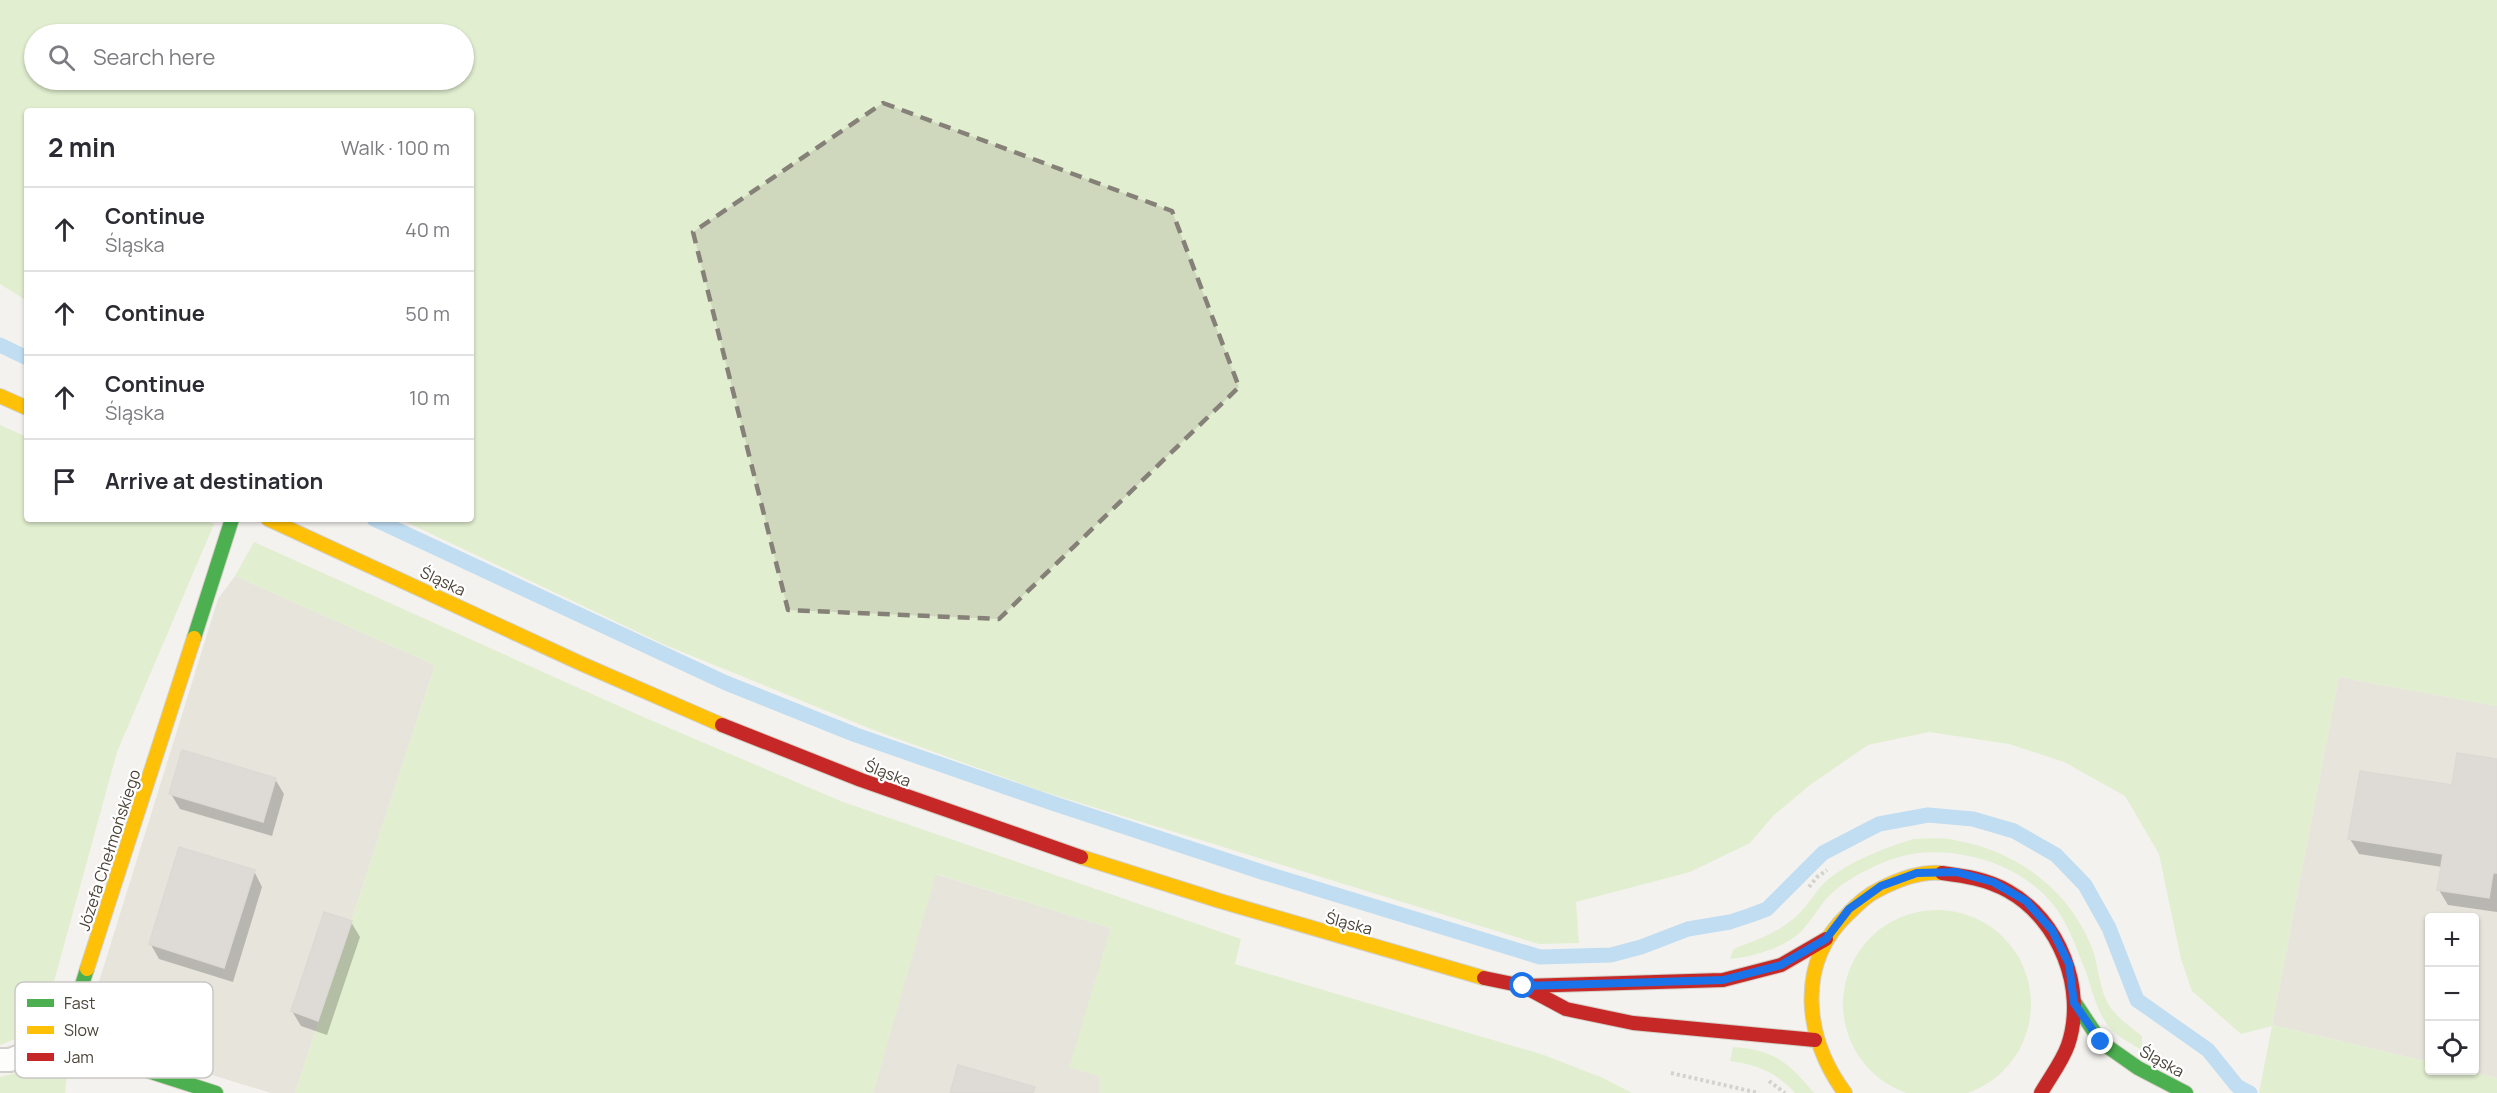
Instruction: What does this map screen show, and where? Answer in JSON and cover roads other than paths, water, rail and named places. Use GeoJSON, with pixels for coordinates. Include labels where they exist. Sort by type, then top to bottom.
{"type":"FeatureCollection","features":[{"type":"Feature","properties":{"kind":"main road"},"geometry":{"type":"LineString","coordinates":[[0,396],[24,407]]}},
{"type":"Feature","properties":{"kind":"main road","name":"Józefa Chełmońskiego"},"geometry":{"type":"LineString","coordinates":[[84,982],[231,522]]}},
{"type":"Feature","properties":{"kind":"main road","name":"Śląska"},"geometry":{"type":"LineString","coordinates":[[275,522],[644,692],[772,746],[911,799],[1267,918],[1492,980],[1523,986],[1723,980],[1781,965],[1826,939]]}},
{"type":"Feature","properties":{"kind":"main road"},"geometry":{"type":"LineString","coordinates":[[1845,1093],[1828,1072],[1815,1040],[1809,1006],[1813,971],[1826,939],[1849,909],[1881,886],[1917,873],[1956,872],[1993,882],[2026,901],[2052,930],[2069,964],[2074,1003],[2068,1045],[2041,1093]]}},
{"type":"Feature","properties":{"kind":"main road","name":"Śląska"},"geometry":{"type":"LineString","coordinates":[[1523,986],[1566,1010],[1633,1023],[1815,1040]]}},
{"type":"Feature","properties":{"kind":"main road","name":"Śląska"},"geometry":{"type":"LineString","coordinates":[[2074,1003],[2101,1042],[2138,1068],[2186,1093]]}},
{"type":"Feature","properties":{"kind":"main road"},"geometry":{"type":"LineString","coordinates":[[170,1078],[216,1093]]}},
{"type":"Feature","properties":{"kind":"lane"},"geometry":{"type":"LineString","coordinates":[[0,1060],[15,1057]]}},
{"type":"Feature","properties":{"kind":"waterway"},"geometry":{"type":"LineString","coordinates":[[0,345],[24,357]]}},
{"type":"Feature","properties":{"kind":"waterway"},"geometry":{"type":"LineString","coordinates":[[380,522],[726,683],[856,735],[1265,873],[1540,957],[1611,955],[1641,947],[1688,929],[1730,922],[1767,909],[1823,853],[1879,824],[1928,815],[1973,819],[2014,831],[2056,855],[2085,885],[2109,928],[2137,1000],[2208,1050],[2237,1086],[2250,1093]]}}]}
